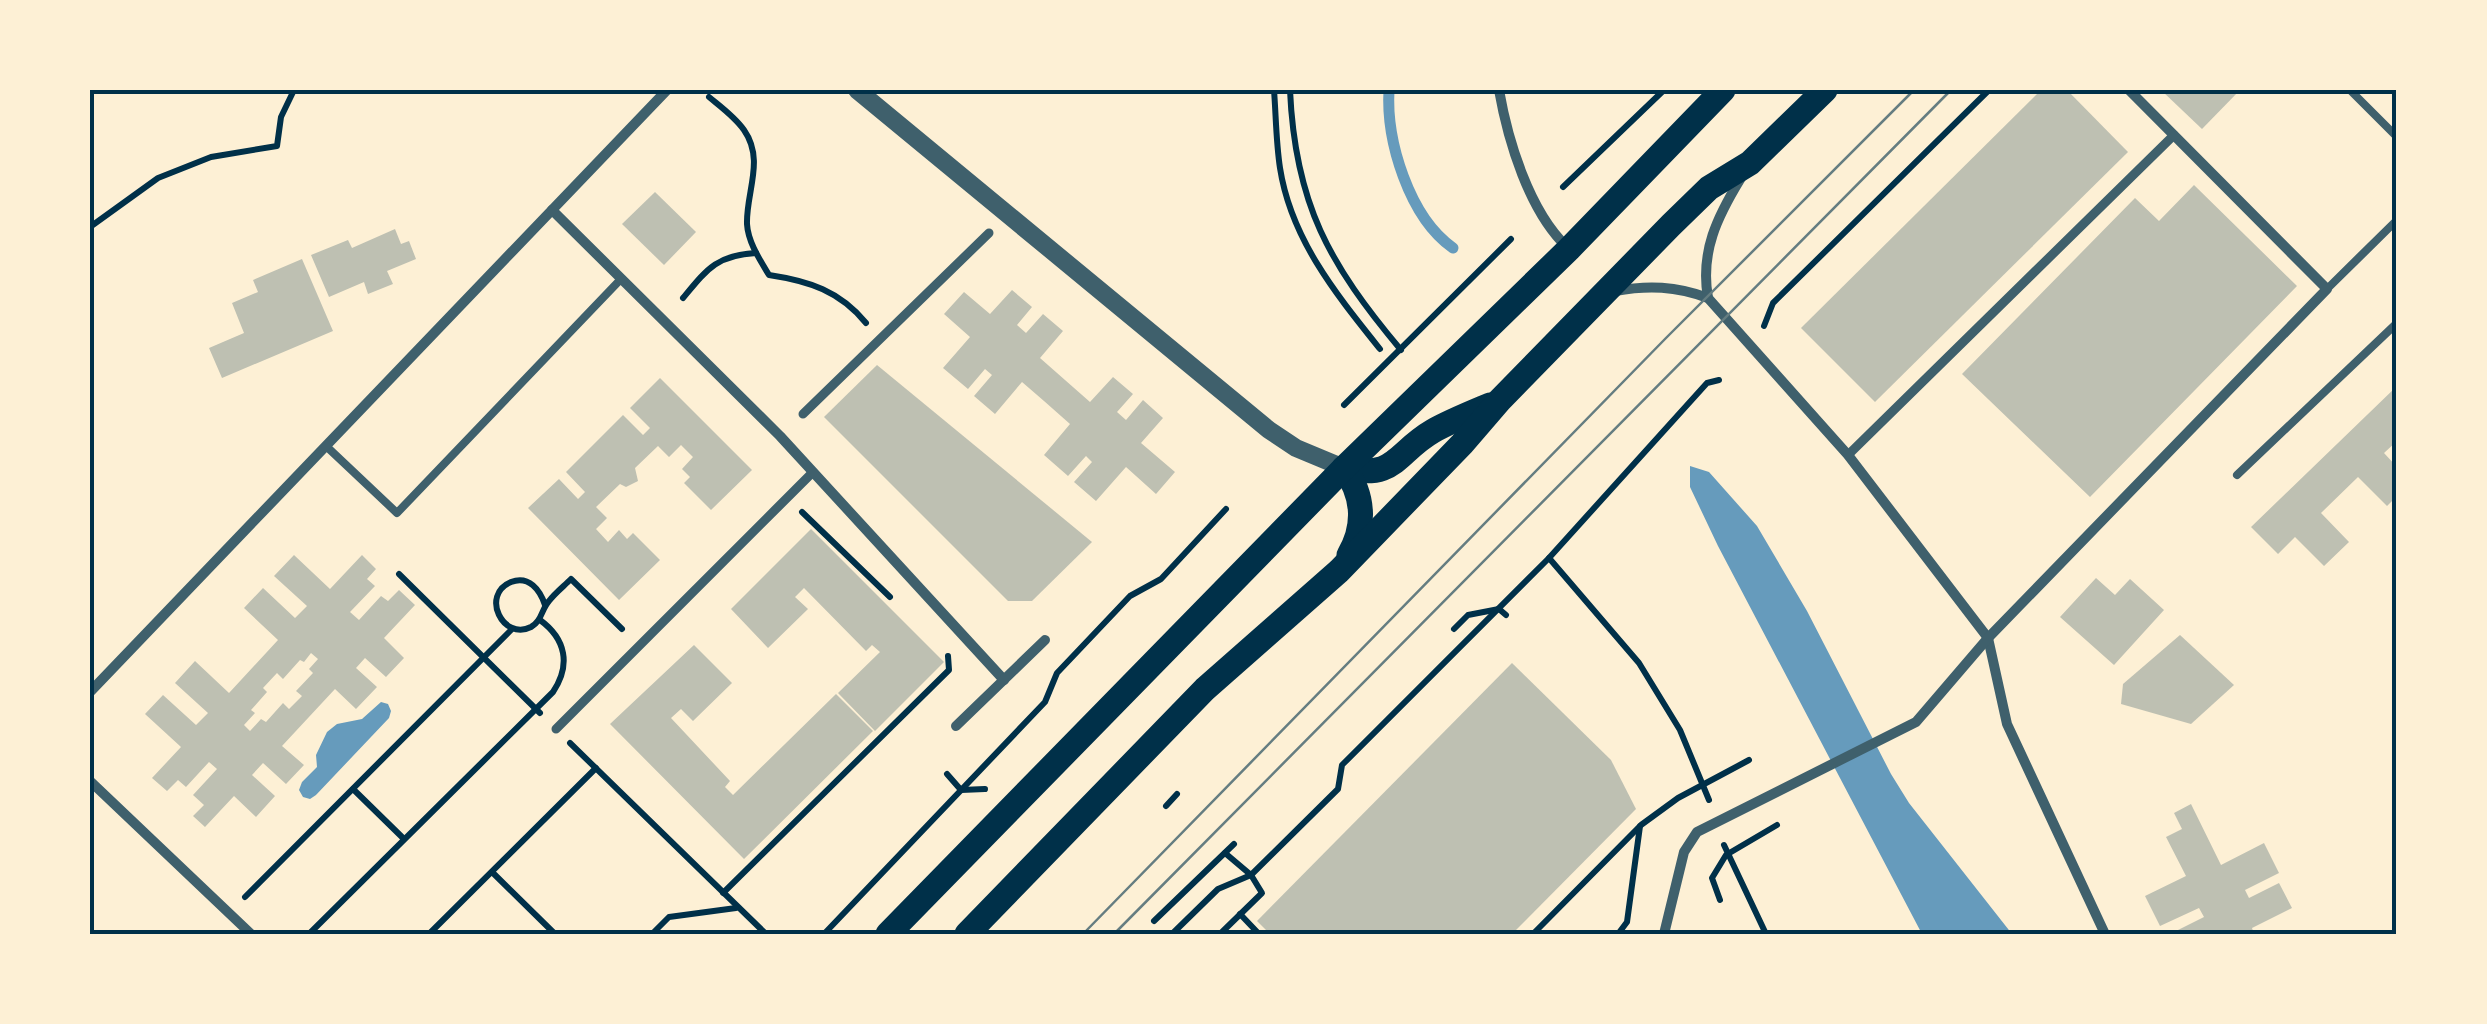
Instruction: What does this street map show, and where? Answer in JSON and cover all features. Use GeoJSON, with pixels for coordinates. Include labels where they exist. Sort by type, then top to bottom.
{"type":"FeatureCollection","features":[{"type":"Feature","properties":{"kind":"main road"},"geometry":{"type":"LineString","coordinates":[[888,934],[1344,468],[1570,249],[1723,90]]}},
{"type":"Feature","properties":{"kind":"main road"},"geometry":{"type":"LineString","coordinates":[[967,934],[1205,690],[1339,572],[1499,400],[1709,188],[1750,163],[1825,90]]}},
{"type":"Feature","properties":{"kind":"main road"},"geometry":{"type":"LineString","coordinates":[[1344,468],[1366,473],[1384,468],[1403,457],[1430,432],[1499,400]]}},
{"type":"Feature","properties":{"kind":"main road"},"geometry":{"type":"LineString","coordinates":[[1339,572],[1358,540],[1362,519],[1356,484],[1344,468]]}},
{"type":"Feature","properties":{"kind":"street"},"geometry":{"type":"LineString","coordinates":[[91,689],[667,90]]}},
{"type":"Feature","properties":{"kind":"street"},"geometry":{"type":"LineString","coordinates":[[857,90],[1270,430],[1296,448],[1344,468]]}},
{"type":"Feature","properties":{"kind":"street"},"geometry":{"type":"LineString","coordinates":[[1499,90],[1510,136],[1538,210],[1570,249]]}},
{"type":"Feature","properties":{"kind":"street"},"geometry":{"type":"LineString","coordinates":[[1664,934],[1686,846],[1697,832],[1916,722],[1988,638],[2327,290],[2129,90]]}},
{"type":"Feature","properties":{"kind":"street"},"geometry":{"type":"LineString","coordinates":[[1848,455],[2174,135]]}},
{"type":"Feature","properties":{"kind":"street"},"geometry":{"type":"LineString","coordinates":[[1708,298],[1704,277],[1708,248],[1719,214],[1750,163]]}},
{"type":"Feature","properties":{"kind":"street"},"geometry":{"type":"LineString","coordinates":[[552,210],[780,436],[1004,680]]}},
{"type":"Feature","properties":{"kind":"street"},"geometry":{"type":"LineString","coordinates":[[804,414],[989,233]]}},
{"type":"Feature","properties":{"kind":"street"},"geometry":{"type":"LineString","coordinates":[[1604,293],[1663,286],[1708,298],[1848,455],[1988,638],[2008,724],[2106,934]]}},
{"type":"Feature","properties":{"kind":"street"},"geometry":{"type":"LineString","coordinates":[[556,729],[813,472]]}},
{"type":"Feature","properties":{"kind":"street"},"geometry":{"type":"LineString","coordinates":[[956,726],[1044,640]]}},
{"type":"Feature","properties":{"kind":"street"},"geometry":{"type":"LineString","coordinates":[[90,781],[251,934]]}},
{"type":"Feature","properties":{"kind":"lane"},"geometry":{"type":"LineString","coordinates":[[2350,90],[2397,138]]}},
{"type":"Feature","properties":{"kind":"lane"},"geometry":{"type":"LineString","coordinates":[[2327,290],[2397,220]]}},
{"type":"Feature","properties":{"kind":"lane"},"geometry":{"type":"LineString","coordinates":[[326,446],[397,513],[620,280]]}},
{"type":"Feature","properties":{"kind":"lane"},"geometry":{"type":"LineString","coordinates":[[2238,476],[2397,323]]}},
{"type":"Feature","properties":{"kind":"path"},"geometry":{"type":"LineString","coordinates":[[90,227],[158,178],[210,158],[277,146],[281,117],[294,90]]}},
{"type":"Feature","properties":{"kind":"path"},"geometry":{"type":"LineString","coordinates":[[1274,90],[1280,169],[1295,222],[1325,279],[1380,349]]}},
{"type":"Feature","properties":{"kind":"path"},"geometry":{"type":"LineString","coordinates":[[1290,90],[1296,159],[1311,212],[1361,302],[1400,350]]}},
{"type":"Feature","properties":{"kind":"path"},"geometry":{"type":"LineString","coordinates":[[1562,187],[1664,90]]}},
{"type":"Feature","properties":{"kind":"path"},"geometry":{"type":"LineString","coordinates":[[1768,323],[1773,303],[1989,90]]}},
{"type":"Feature","properties":{"kind":"path"},"geometry":{"type":"LineString","coordinates":[[709,96],[743,128],[751,143],[755,172],[747,228],[769,275],[822,286],[852,305],[880,339]]}},
{"type":"Feature","properties":{"kind":"path"},"geometry":{"type":"LineString","coordinates":[[1344,405],[1511,238]]}},
{"type":"Feature","properties":{"kind":"path"},"geometry":{"type":"LineString","coordinates":[[683,298],[716,262],[732,254],[756,253]]}},
{"type":"Feature","properties":{"kind":"path"},"geometry":{"type":"LineString","coordinates":[[1172,934],[1218,889],[1251,875],[1338,789],[1342,765],[1502,612],[1707,383],[1719,380]]}},
{"type":"Feature","properties":{"kind":"path"},"geometry":{"type":"LineString","coordinates":[[787,497],[893,600]]}},
{"type":"Feature","properties":{"kind":"path"},"geometry":{"type":"LineString","coordinates":[[824,934],[1045,702],[1057,673],[1130,596],[1161,579],[1226,509]]}},
{"type":"Feature","properties":{"kind":"path"},"geometry":{"type":"LineString","coordinates":[[1549,558],[1639,662],[1680,730],[1718,821],[1726,854],[1766,934]]}},
{"type":"Feature","properties":{"kind":"path"},"geometry":{"type":"LineString","coordinates":[[399,574],[766,934]]}},
{"type":"Feature","properties":{"kind":"path"},"geometry":{"type":"LineString","coordinates":[[545,605],[540,590],[527,581],[512,581],[499,591],[494,606],[500,620],[512,628],[528,629],[540,620],[545,605],[572,579],[639,646]]}},
{"type":"Feature","properties":{"kind":"path"},"geometry":{"type":"LineString","coordinates":[[1454,630],[1468,615],[1502,612]]}},
{"type":"Feature","properties":{"kind":"path"},"geometry":{"type":"LineString","coordinates":[[308,934],[553,692],[564,666],[560,640],[540,620]]}},
{"type":"Feature","properties":{"kind":"path"},"geometry":{"type":"LineString","coordinates":[[229,913],[512,628]]}},
{"type":"Feature","properties":{"kind":"path"},"geometry":{"type":"LineString","coordinates":[[723,893],[949,670],[951,660],[946,652]]}},
{"type":"Feature","properties":{"kind":"path"},"geometry":{"type":"LineString","coordinates":[[1533,934],[1641,825],[1749,760]]}},
{"type":"Feature","properties":{"kind":"path"},"geometry":{"type":"LineString","coordinates":[[429,934],[596,768]]}},
{"type":"Feature","properties":{"kind":"path"},"geometry":{"type":"LineString","coordinates":[[947,774],[961,790]]}},
{"type":"Feature","properties":{"kind":"path"},"geometry":{"type":"LineString","coordinates":[[961,790],[993,788]]}},
{"type":"Feature","properties":{"kind":"path"},"geometry":{"type":"LineString","coordinates":[[353,789],[403,838]]}},
{"type":"Feature","properties":{"kind":"path"},"geometry":{"type":"LineString","coordinates":[[1166,806],[1177,794]]}},
{"type":"Feature","properties":{"kind":"path"},"geometry":{"type":"LineString","coordinates":[[1618,934],[1628,922],[1641,825]]}},
{"type":"Feature","properties":{"kind":"path"},"geometry":{"type":"LineString","coordinates":[[1720,900],[1712,878],[1726,854],[1778,825]]}},
{"type":"Feature","properties":{"kind":"path"},"geometry":{"type":"LineString","coordinates":[[1154,921],[1234,844]]}},
{"type":"Feature","properties":{"kind":"path"},"geometry":{"type":"LineString","coordinates":[[1220,934],[1262,893],[1251,875],[1225,854]]}},
{"type":"Feature","properties":{"kind":"path"},"geometry":{"type":"LineString","coordinates":[[492,871],[555,934]]}},
{"type":"Feature","properties":{"kind":"path"},"geometry":{"type":"LineString","coordinates":[[652,934],[669,917],[737,908]]}},
{"type":"Feature","properties":{"kind":"path"},"geometry":{"type":"LineString","coordinates":[[1240,914],[1259,934]]}},
{"type":"Feature","properties":{"kind":"water"},"geometry":{"type":"Polygon","coordinates":[[[1690,466],[1709,472],[1757,526],[1909,803],[2012,934],[1922,934],[1718,546],[1690,487],[1690,466]]]}},
{"type":"Feature","properties":{"kind":"water"},"geometry":{"type":"Polygon","coordinates":[[[381,702],[388,704],[389,718],[316,795],[310,799],[303,797],[299,790],[317,767],[316,755],[327,732],[337,724],[362,719],[381,702]]]}},
{"type":"Feature","properties":{"kind":"building"},"geometry":{"type":"Polygon","coordinates":[[[2041,90],[2067,90],[2128,152],[1875,402],[1801,328],[2041,90]]]}},
{"type":"Feature","properties":{"kind":"building"},"geometry":{"type":"Polygon","coordinates":[[[2161,90],[2240,90],[2202,129],[2161,90]]]}},
{"type":"Feature","properties":{"kind":"building"},"geometry":{"type":"Polygon","coordinates":[[[2194,185],[2297,286],[2090,497],[1962,374],[2135,198],[2159,221],[2194,185]]]}},
{"type":"Feature","properties":{"kind":"building"},"geometry":{"type":"Polygon","coordinates":[[[655,192],[696,232],[664,265],[622,224],[655,192]]]}},
{"type":"Feature","properties":{"kind":"building"},"geometry":{"type":"Polygon","coordinates":[[[395,229],[401,244],[409,241],[416,259],[387,271],[393,284],[368,294],[364,282],[329,297],[311,255],[348,240],[352,248],[395,229]]]}},
{"type":"Feature","properties":{"kind":"building"},"geometry":{"type":"Polygon","coordinates":[[[302,259],[333,331],[222,378],[209,348],[244,333],[232,303],[258,292],[253,280],[302,259]]]}},
{"type":"Feature","properties":{"kind":"building"},"geometry":{"type":"Polygon","coordinates":[[[1012,290],[1032,307],[1017,325],[1026,333],[1043,314],[1063,331],[1040,358],[1090,402],[1113,377],[1133,394],[1117,412],[1126,420],[1143,400],[1163,418],[1141,443],[1175,472],[1156,494],[1126,467],[1096,501],[1074,482],[1092,462],[1086,456],[1068,476],[1044,455],[1070,424],[1044,401],[1022,382],[995,414],[974,396],[992,375],[985,369],[968,389],[943,368],[970,337],[944,314],[964,292],[990,314],[1012,290]]]}},
{"type":"Feature","properties":{"kind":"building"},"geometry":{"type":"Polygon","coordinates":[[[877,365],[1092,542],[1032,601],[1008,601],[824,417],[877,365]]]}},
{"type":"Feature","properties":{"kind":"building"},"geometry":{"type":"Polygon","coordinates":[[[660,378],[752,470],[711,510],[684,483],[690,477],[682,469],[693,457],[681,445],[669,457],[658,446],[635,468],[638,481],[626,487],[620,484],[596,507],[607,518],[596,529],[608,542],[619,530],[627,539],[633,533],[660,560],[619,600],[528,508],[559,479],[578,499],[585,492],[566,472],[623,415],[643,435],[650,428],[630,408],[660,378]]]}},
{"type":"Feature","properties":{"kind":"building"},"geometry":{"type":"Polygon","coordinates":[[[2397,386],[2397,441],[2384,453],[2397,467],[2397,496],[2387,506],[2358,477],[2321,513],[2349,542],[2324,566],[2295,537],[2278,554],[2251,527],[2397,386]]]}},
{"type":"Feature","properties":{"kind":"building"},"geometry":{"type":"Polygon","coordinates":[[[811,529],[944,662],[875,731],[838,693],[880,652],[872,645],[866,651],[804,588],[795,597],[808,609],[768,648],[731,609],[811,529]]]}},
{"type":"Feature","properties":{"kind":"building"},"geometry":{"type":"Polygon","coordinates":[[[294,555],[330,589],[362,555],[376,569],[367,579],[375,586],[350,612],[359,620],[381,596],[388,601],[399,590],[415,605],[384,638],[404,658],[386,677],[365,658],[356,668],[377,687],[356,709],[335,689],[282,746],[304,765],[286,784],[263,763],[252,775],[275,796],[256,817],[234,796],[205,827],[193,816],[204,805],[193,795],[217,769],[209,762],[186,787],[178,780],[167,791],[152,778],[181,747],[145,714],[163,695],[196,725],[208,713],[175,683],[195,661],[229,693],[278,640],[244,608],[263,588],[295,618],[307,606],[274,576],[294,555]],[[311,653],[283,679],[277,673],[263,688],[267,692],[244,725],[250,731],[261,719],[266,722],[283,703],[289,709],[302,696],[296,691],[313,673],[309,669],[318,659],[311,653]]]}},
{"type":"Feature","properties":{"kind":"building"},"geometry":{"type":"Polygon","coordinates":[[[2096,578],[2115,595],[2130,579],[2164,610],[2114,665],[2060,617],[2096,578]]]}},
{"type":"Feature","properties":{"kind":"building"},"geometry":{"type":"Polygon","coordinates":[[[2180,635],[2234,685],[2191,724],[2121,704],[2123,684],[2180,635]]]}},
{"type":"Feature","properties":{"kind":"building"},"geometry":{"type":"Polygon","coordinates":[[[694,645],[732,683],[693,721],[681,709],[671,718],[730,781],[725,787],[733,795],[836,694],[873,731],[744,859],[610,724],[694,645]]]}},
{"type":"Feature","properties":{"kind":"building"},"geometry":{"type":"Polygon","coordinates":[[[1512,663],[1611,760],[1636,809],[1512,934],[1270,934],[1257,921],[1512,663]]]}},
{"type":"Feature","properties":{"kind":"building"},"geometry":{"type":"Polygon","coordinates":[[[2191,804],[2221,865],[2264,843],[2279,873],[2245,890],[2249,898],[2279,883],[2292,908],[2252,928],[2254,934],[2170,934],[2204,917],[2199,908],[2160,926],[2145,896],[2186,876],[2166,837],[2182,829],[2174,813],[2191,804]]]}},
{"type":"Feature","properties":{"kind":"waterway"},"geometry":{"type":"LineString","coordinates":[[1389,90],[1392,132],[1403,176],[1424,217],[1453,248]]}},
{"type":"Feature","properties":{"kind":"tram line"},"geometry":{"type":"LineString","coordinates":[[1083,934],[1914,90]]}},
{"type":"Feature","properties":{"kind":"tram line"},"geometry":{"type":"LineString","coordinates":[[1114,934],[1951,90]]}}]}
